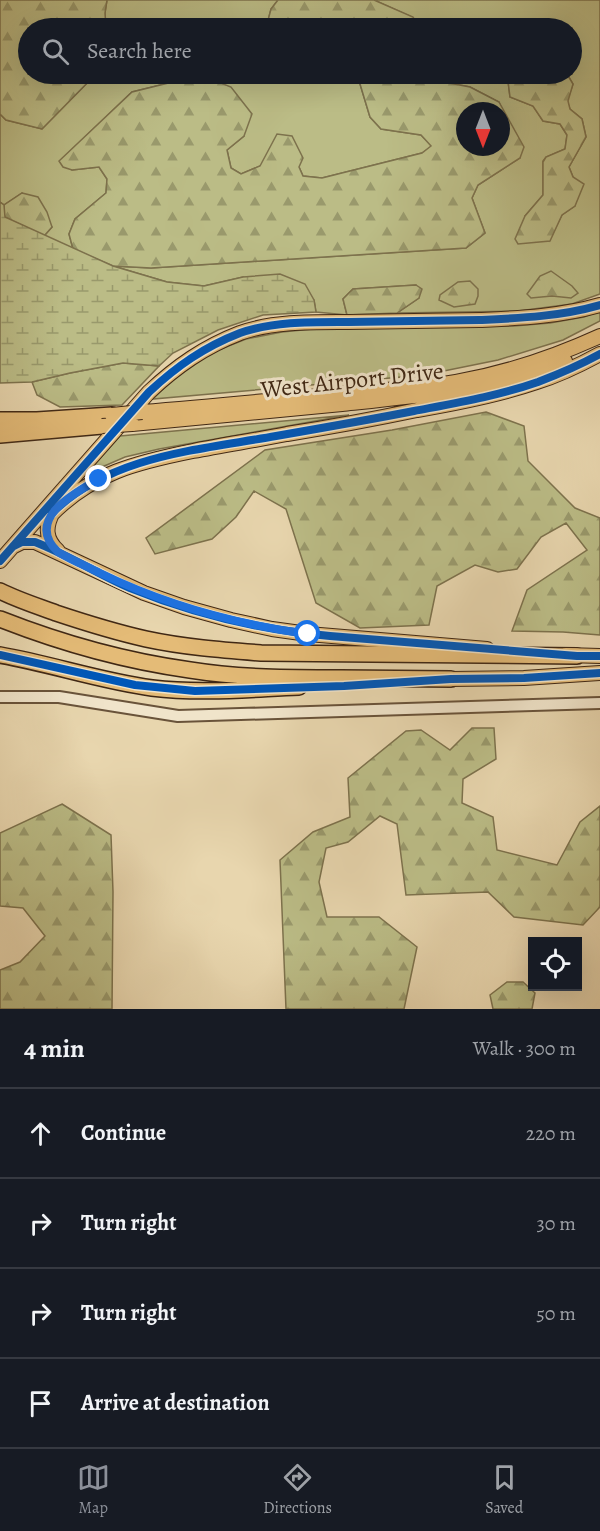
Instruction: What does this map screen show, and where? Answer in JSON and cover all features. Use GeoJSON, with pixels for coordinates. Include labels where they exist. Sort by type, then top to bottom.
{"type":"FeatureCollection","features":[{"type":"Feature","properties":{"kind":"highway"},"geometry":{"type":"LineString","coordinates":[[0,420],[107,421]]}},
{"type":"Feature","properties":{"kind":"highway"},"geometry":{"type":"LineString","coordinates":[[0,435],[107,421]]}},
{"type":"Feature","properties":{"kind":"highway"},"geometry":{"type":"LineString","coordinates":[[2,592],[120,633],[171,644],[220,650],[577,656]]}},
{"type":"Feature","properties":{"kind":"highway"},"geometry":{"type":"LineString","coordinates":[[0,619],[104,653],[191,670],[261,677],[451,679]]}},
{"type":"Feature","properties":{"kind":"highway"},"geometry":{"type":"LineString","coordinates":[[0,655],[128,684],[181,690],[217,691],[344,686],[451,679]]}},
{"type":"Feature","properties":{"kind":"main road"},"geometry":{"type":"LineString","coordinates":[[0,570],[20,543],[149,392],[171,372],[210,346],[242,332],[282,324],[550,316],[600,304]]}},
{"type":"Feature","properties":{"kind":"main road","name":"West Airport Drive"},"geometry":{"type":"LineString","coordinates":[[107,421],[142,412],[455,382],[529,364],[600,336]]}},
{"type":"Feature","properties":{"kind":"main road","name":"West Airport Drive"},"geometry":{"type":"LineString","coordinates":[[107,421],[132,423],[289,410],[456,392],[520,377],[600,346]]}},
{"type":"Feature","properties":{"kind":"main road"},"geometry":{"type":"LineString","coordinates":[[0,561],[66,500],[118,470],[141,462],[499,393],[538,382],[600,354]]}},
{"type":"Feature","properties":{"kind":"main road"},"geometry":{"type":"LineString","coordinates":[[53,512],[47,528],[48,538],[65,556]]}},
{"type":"Feature","properties":{"kind":"main road"},"geometry":{"type":"LineString","coordinates":[[20,543],[38,543],[121,584],[196,611],[251,625],[308,634],[600,656]]}},
{"type":"Feature","properties":{"kind":"main road"},"geometry":{"type":"LineString","coordinates":[[451,679],[524,678],[600,673]]}},
{"type":"Feature","properties":{"kind":"street"},"geometry":{"type":"LineString","coordinates":[[0,697],[59,697],[177,716],[600,703]]}},
{"type":"Feature","properties":{"kind":"green space"},"geometry":{"type":"Polygon","coordinates":[[[0,0],[107,0],[105,18],[18,18],[18,84],[86,84],[42,129],[6,120],[0,114],[0,0]]]}},
{"type":"Feature","properties":{"kind":"green space"},"geometry":{"type":"Polygon","coordinates":[[[107,0],[278,0],[271,9],[269,18],[105,18],[107,0]]]}},
{"type":"Feature","properties":{"kind":"green space"},"geometry":{"type":"Polygon","coordinates":[[[278,0],[374,0],[414,18],[269,18],[271,9],[278,0]]]}},
{"type":"Feature","properties":{"kind":"green space"},"geometry":{"type":"Polygon","coordinates":[[[374,0],[600,0],[600,294],[572,304],[518,311],[397,313],[419,298],[416,285],[353,289],[343,299],[347,315],[316,312],[314,300],[243,277],[204,286],[167,282],[113,266],[151,268],[466,248],[485,233],[472,198],[478,185],[520,158],[510,131],[510,102],[499,102],[470,87],[454,84],[508,84],[510,97],[533,106],[543,121],[560,124],[567,135],[565,149],[546,157],[543,161],[543,195],[525,216],[549,241],[562,215],[575,206],[573,177],[569,167],[586,137],[582,119],[570,109],[567,101],[573,84],[582,84],[582,18],[413,18],[374,0]]]}},
{"type":"Feature","properties":{"kind":"green space"},"geometry":{"type":"Polygon","coordinates":[[[86,84],[164,84],[132,92],[60,161],[72,170],[99,167],[107,179],[106,193],[75,219],[69,234],[73,249],[44,236],[52,227],[22,193],[4,205],[0,202],[0,114],[6,120],[42,129],[86,84]]]}},
{"type":"Feature","properties":{"kind":"green space"},"geometry":{"type":"Polygon","coordinates":[[[164,84],[224,84],[231,87],[252,114],[244,136],[227,150],[231,168],[241,174],[260,166],[277,134],[292,136],[303,158],[299,167],[303,176],[322,178],[422,153],[431,146],[421,135],[381,129],[370,117],[360,84],[454,84],[470,87],[499,102],[456,102],[456,156],[510,156],[510,122],[524,147],[520,158],[478,185],[472,198],[485,233],[466,248],[151,268],[113,266],[73,249],[69,234],[75,219],[106,193],[107,179],[99,167],[72,170],[63,167],[59,161],[132,92],[164,84]]]}},
{"type":"Feature","properties":{"kind":"green space"},"geometry":{"type":"Polygon","coordinates":[[[207,84],[360,84],[370,117],[381,129],[421,135],[432,146],[422,153],[322,178],[303,176],[299,167],[260,166],[241,174],[231,168],[227,150],[244,136],[207,84]]]}},
{"type":"Feature","properties":{"kind":"green space"},"geometry":{"type":"Polygon","coordinates":[[[508,84],[573,84],[568,101],[570,109],[582,119],[586,137],[569,167],[573,177],[584,184],[575,206],[562,215],[550,241],[518,244],[515,239],[525,216],[543,195],[543,162],[546,157],[565,149],[567,135],[560,124],[543,121],[533,106],[510,97],[508,84]]]}},
{"type":"Feature","properties":{"kind":"green space"},"geometry":{"type":"Polygon","coordinates":[[[22,193],[38,197],[47,212],[52,227],[44,236],[4,217],[4,205],[22,193]]]}},
{"type":"Feature","properties":{"kind":"green space"},"geometry":{"type":"Polygon","coordinates":[[[0,202],[4,205],[5,217],[113,266],[167,282],[204,286],[243,277],[280,274],[305,284],[314,300],[316,312],[263,315],[218,330],[173,353],[159,366],[123,363],[32,382],[0,383],[0,202]]]}},
{"type":"Feature","properties":{"kind":"green space"},"geometry":{"type":"Polygon","coordinates":[[[551,271],[578,293],[571,298],[552,296],[531,298],[527,294],[540,276],[551,271]]]}},
{"type":"Feature","properties":{"kind":"green space"},"geometry":{"type":"Polygon","coordinates":[[[470,281],[478,289],[475,304],[454,307],[439,300],[440,295],[458,282],[470,281]]]}},
{"type":"Feature","properties":{"kind":"green space"},"geometry":{"type":"Polygon","coordinates":[[[416,285],[422,289],[419,298],[397,313],[347,315],[343,299],[353,289],[416,285]]]}},
{"type":"Feature","properties":{"kind":"green space"},"geometry":{"type":"Polygon","coordinates":[[[600,311],[600,321],[563,340],[498,360],[424,375],[153,399],[176,376],[211,353],[246,339],[282,332],[323,328],[514,326],[550,323],[584,317],[600,311]]]}},
{"type":"Feature","properties":{"kind":"green space"},"geometry":{"type":"Polygon","coordinates":[[[123,363],[159,366],[122,405],[60,407],[37,395],[32,382],[70,373],[123,363]]]}},
{"type":"Feature","properties":{"kind":"green space"},"geometry":{"type":"Polygon","coordinates":[[[486,412],[524,426],[528,461],[575,508],[600,518],[600,635],[512,631],[527,590],[587,550],[566,523],[541,537],[517,569],[498,572],[475,565],[437,586],[429,625],[360,628],[316,603],[286,509],[254,491],[236,517],[212,539],[155,554],[146,538],[265,450],[392,430],[486,412]]]}},
{"type":"Feature","properties":{"kind":"green space"},"geometry":{"type":"Polygon","coordinates":[[[349,415],[159,449],[125,457],[86,474],[120,436],[349,415]]]}},
{"type":"Feature","properties":{"kind":"green space"},"geometry":{"type":"Polygon","coordinates":[[[472,728],[494,728],[496,759],[463,779],[462,803],[493,817],[497,850],[557,865],[580,822],[600,806],[600,907],[583,925],[514,917],[488,892],[406,895],[397,824],[380,816],[348,842],[326,848],[319,882],[327,917],[379,917],[417,947],[404,1009],[286,1009],[280,860],[313,832],[350,817],[348,778],[406,731],[421,730],[450,750],[472,728]]]}},
{"type":"Feature","properties":{"kind":"green space"},"geometry":{"type":"Polygon","coordinates":[[[62,804],[111,835],[112,1009],[0,1009],[0,970],[20,962],[45,936],[23,908],[0,906],[0,833],[62,804]]]}},
{"type":"Feature","properties":{"kind":"green space"},"geometry":{"type":"Polygon","coordinates":[[[507,982],[523,982],[528,987],[528,991],[535,993],[532,1009],[493,1009],[490,995],[507,982]]]}},
{"type":"Feature","properties":{"kind":"cycle path"},"geometry":{"type":"LineString","coordinates":[[0,561],[149,392],[192,358],[227,338],[253,329],[280,324],[512,318],[557,314],[600,305]]}},
{"type":"Feature","properties":{"kind":"cycle path"},"geometry":{"type":"LineString","coordinates":[[52,513],[75,494],[101,478],[157,458],[492,395],[538,382],[600,354]]}},
{"type":"Feature","properties":{"kind":"cycle path"},"geometry":{"type":"LineString","coordinates":[[14,546],[22,542],[35,542],[118,583],[154,597],[228,620],[279,630],[330,636],[600,656]]}},
{"type":"Feature","properties":{"kind":"cycle path"},"geometry":{"type":"LineString","coordinates":[[0,655],[135,685],[195,691],[600,673]]}},
{"type":"Feature","properties":{"kind":"route"},"geometry":{"type":"LineString","coordinates":[[99,479],[66,500],[53,512],[47,528],[48,538],[58,552],[128,587],[184,607],[251,625],[308,634]]}}]}
